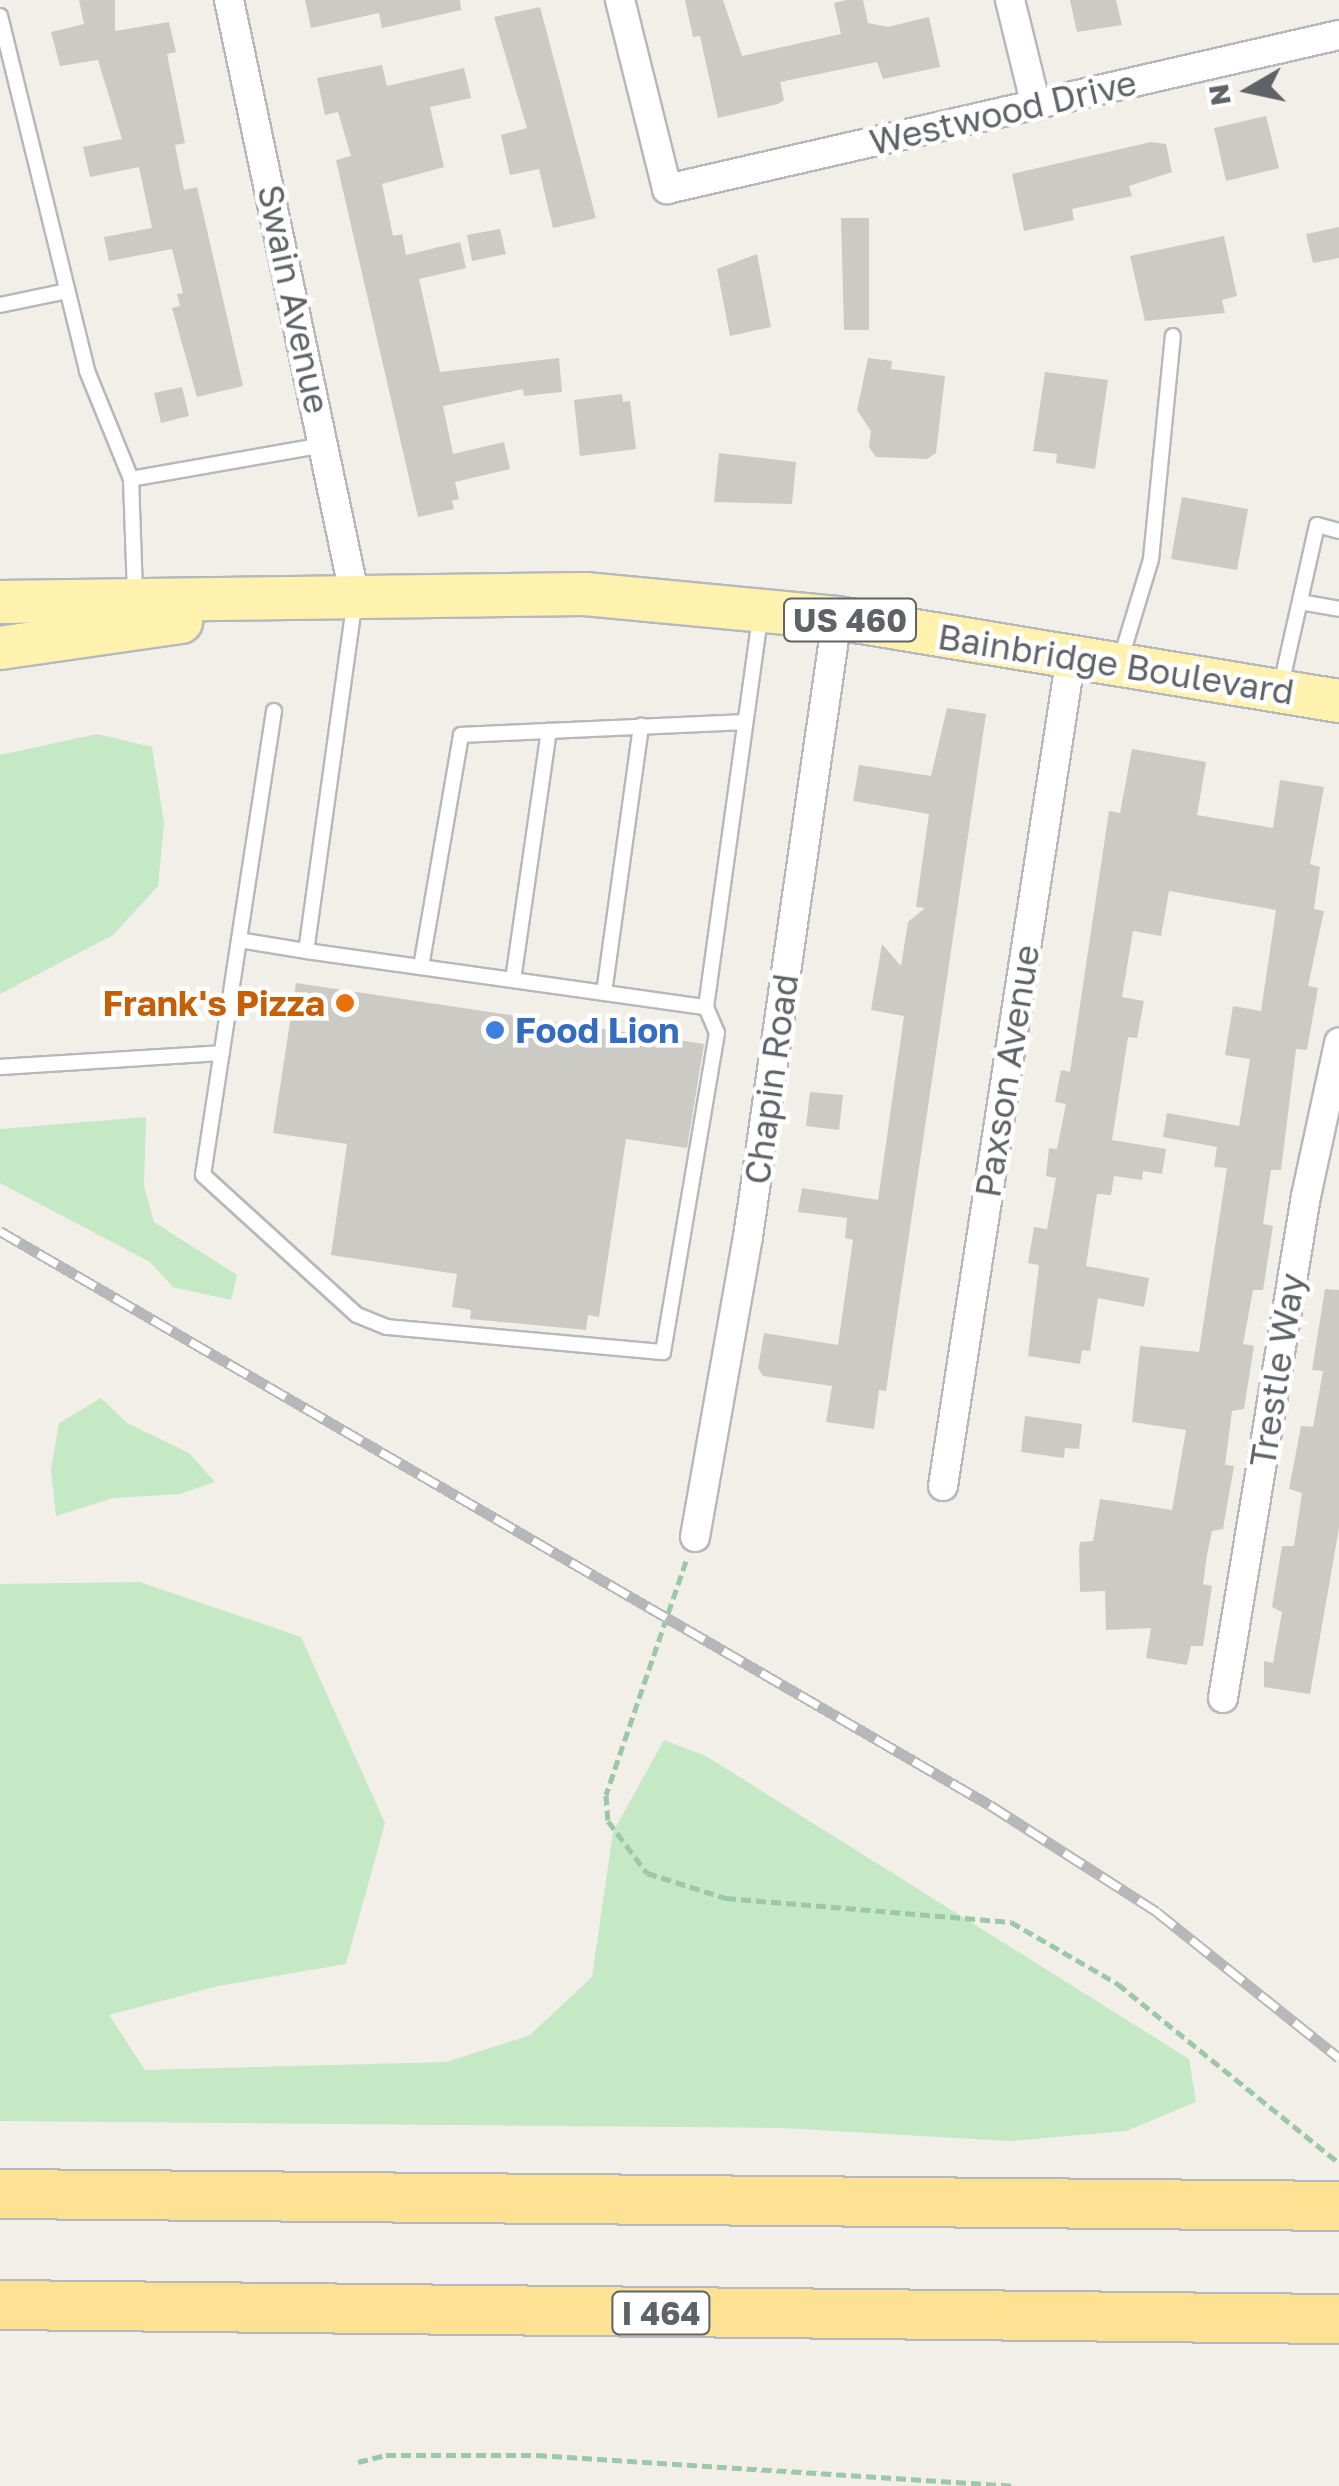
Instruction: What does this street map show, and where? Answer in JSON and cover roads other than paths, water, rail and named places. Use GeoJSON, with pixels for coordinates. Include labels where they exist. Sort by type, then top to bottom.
{"type":"FeatureCollection","features":[{"type":"Feature","properties":{"kind":"highway"},"geometry":{"type":"LineString","coordinates":[[0,2194],[1339,2206]]}},
{"type":"Feature","properties":{"kind":"highway","name":"I 464"},"geometry":{"type":"LineString","coordinates":[[0,2305],[1331,2319]]}},
{"type":"Feature","properties":{"kind":"main road","name":"Bainbridge Boulevard"},"geometry":{"type":"LineString","coordinates":[[0,602],[585,594],[837,618],[1339,700]]}},
{"type":"Feature","properties":{"kind":"main road","name":"Bainbridge Boulevard"},"geometry":{"type":"LineString","coordinates":[[0,648],[355,598]]}},
{"type":"Feature","properties":{"kind":"street","name":"Swain Avenue"},"geometry":{"type":"LineString","coordinates":[[229,0],[355,598]]}},
{"type":"Feature","properties":{"kind":"street","name":"Westwood Drive"},"geometry":{"type":"LineString","coordinates":[[620,0],[667,189],[1339,35]]}},
{"type":"Feature","properties":{"kind":"street"},"geometry":{"type":"LineString","coordinates":[[1010,0],[1036,106]]}},
{"type":"Feature","properties":{"kind":"street","name":"Chapin Road"},"geometry":{"type":"LineString","coordinates":[[695,1537],[754,1202],[837,618]]}},
{"type":"Feature","properties":{"kind":"street","name":"Paxson Avenue"},"geometry":{"type":"LineString","coordinates":[[942,1486],[1071,656]]}},
{"type":"Feature","properties":{"kind":"street","name":"Trestle Way"},"geometry":{"type":"LineString","coordinates":[[1223,1698],[1306,1196],[1339,1043]]}},
{"type":"Feature","properties":{"kind":"lane"},"geometry":{"type":"LineString","coordinates":[[1,21],[87,372],[131,480],[135,601]]}},
{"type":"Feature","properties":{"kind":"lane"},"geometry":{"type":"LineString","coordinates":[[0,305],[67,292]]}},
{"type":"Feature","properties":{"kind":"lane"},"geometry":{"type":"LineString","coordinates":[[1120,664],[1151,559],[1172,336]]}},
{"type":"Feature","properties":{"kind":"lane"},"geometry":{"type":"LineString","coordinates":[[131,480],[325,445]]}},
{"type":"Feature","properties":{"kind":"lane"},"geometry":{"type":"LineString","coordinates":[[1280,691],[1317,525],[1339,530]]}},
{"type":"Feature","properties":{"kind":"lane"},"geometry":{"type":"LineString","coordinates":[[306,951],[355,598]]}},
{"type":"Feature","properties":{"kind":"lane"},"geometry":{"type":"LineString","coordinates":[[1300,602],[1339,610]]}},
{"type":"Feature","properties":{"kind":"lane"},"geometry":{"type":"LineString","coordinates":[[274,711],[203,1176],[357,1315],[388,1327],[663,1352],[717,1033],[706,1007],[761,610]]}},
{"type":"Feature","properties":{"kind":"lane"},"geometry":{"type":"LineString","coordinates":[[421,968],[460,735],[745,722]]}},
{"type":"Feature","properties":{"kind":"lane"},"geometry":{"type":"LineString","coordinates":[[604,993],[640,726]]}},
{"type":"Feature","properties":{"kind":"lane"},"geometry":{"type":"LineString","coordinates":[[513,980],[549,731]]}},
{"type":"Feature","properties":{"kind":"lane"},"geometry":{"type":"LineString","coordinates":[[239,940],[706,1007]]}},
{"type":"Feature","properties":{"kind":"lane"},"geometry":{"type":"LineString","coordinates":[[0,1067],[222,1053]]}},
{"type":"Feature","properties":{"kind":"railway"},"geometry":{"type":"LineString","coordinates":[[0,1231],[990,1805],[1157,1912],[1339,2058]]}},
{"type":"Feature","properties":{"kind":"place","name":"Frank's Pizza"},"geometry":{"type":"Point","coordinates":[345,1003]}},
{"type":"Feature","properties":{"kind":"place","name":"Food Lion"},"geometry":{"type":"Point","coordinates":[495,1030]}}]}
